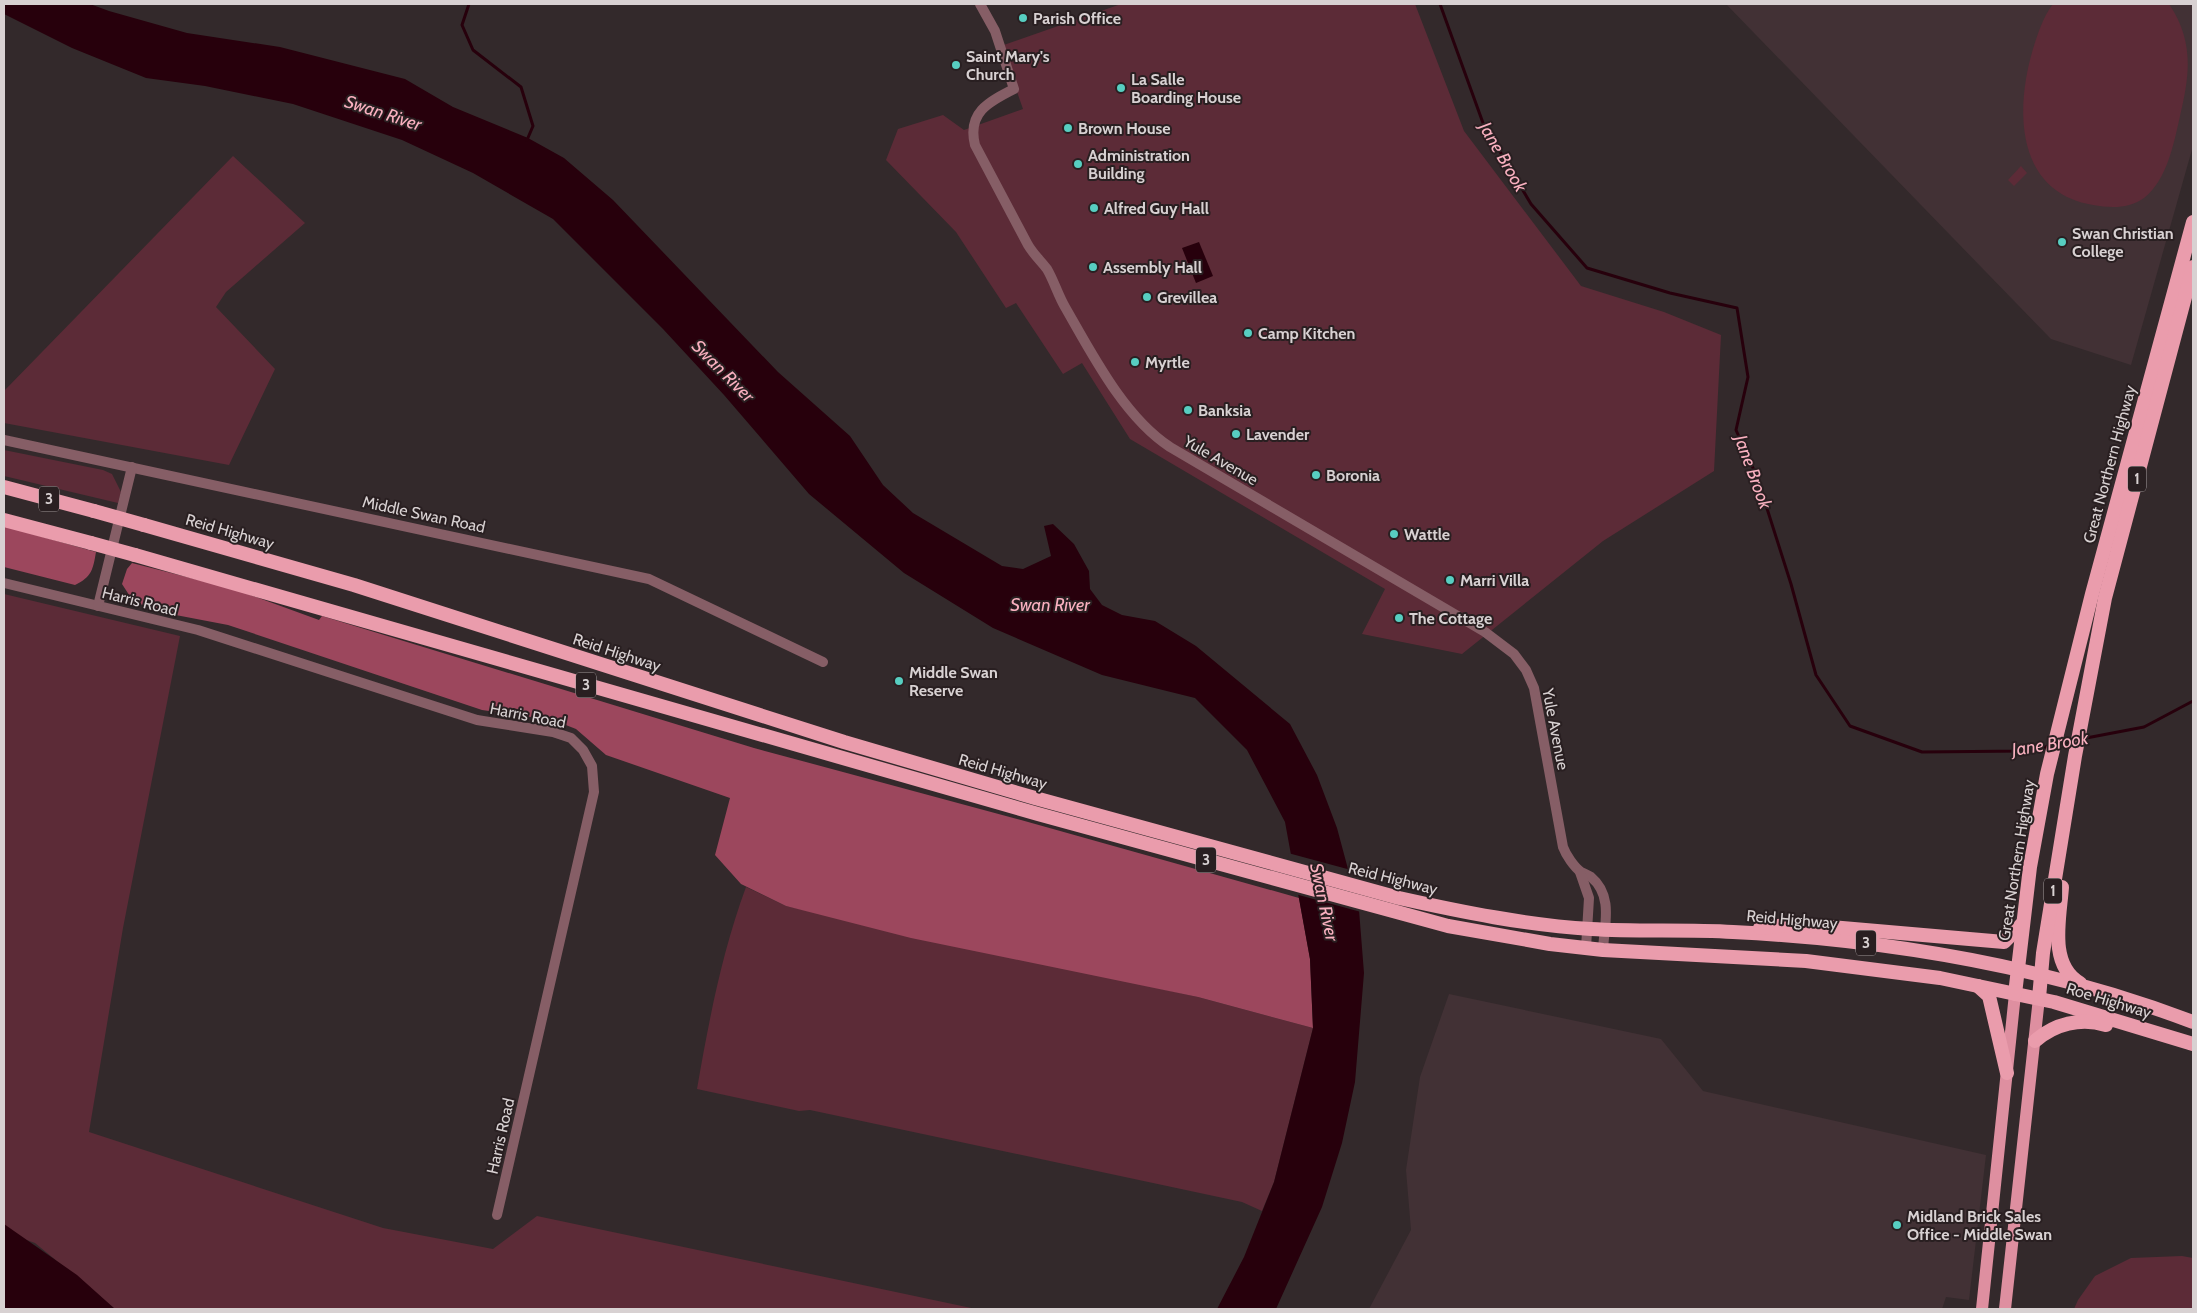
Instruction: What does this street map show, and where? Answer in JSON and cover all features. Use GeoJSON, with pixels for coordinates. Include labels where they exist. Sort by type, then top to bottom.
{"type":"FeatureCollection","features":[{"type":"Feature","properties":{"kind":"highway","name":"Great Northern Highway"},"geometry":{"type":"LineString","coordinates":[[2015,994],[2022,924],[2037,820],[2052,752],[2092,594],[2193,222]]}},
{"type":"Feature","properties":{"kind":"highway","name":"Great Northern Highway"},"geometry":{"type":"LineString","coordinates":[[2039,998],[2040,974],[2077,747],[2105,598],[2193,267]]}},
{"type":"Feature","properties":{"kind":"highway","name":"Reid Highway"},"geometry":{"type":"LineString","coordinates":[[4,488],[94,511],[354,585],[844,742],[1035,798],[1371,891],[1458,912],[1519,922],[1588,929],[1732,932],[1876,944],[2017,968]]}},
{"type":"Feature","properties":{"kind":"highway","name":"Reid Highway"},"geometry":{"type":"LineString","coordinates":[[4,520],[135,555],[1038,814],[1374,907],[1466,930],[1603,950],[1806,961],[1873,968],[2015,994]]}},
{"type":"Feature","properties":{"kind":"highway"},"geometry":{"type":"LineString","coordinates":[[2064,830],[2059,949],[2065,970],[2073,979],[2089,988]]}},
{"type":"Feature","properties":{"kind":"highway"},"geometry":{"type":"LineString","coordinates":[[1732,932],[1796,924],[2004,942],[2022,924]]}},
{"type":"Feature","properties":{"kind":"highway","name":"Roe Highway"},"geometry":{"type":"LineString","coordinates":[[2017,968],[2133,1000],[2193,1022]]}},
{"type":"Feature","properties":{"kind":"highway"},"geometry":{"type":"LineString","coordinates":[[1978,986],[1989,996],[2007,1073]]}},
{"type":"Feature","properties":{"kind":"highway","name":"Roe Highway"},"geometry":{"type":"LineString","coordinates":[[2015,994],[2039,998],[2193,1044]]}},
{"type":"Feature","properties":{"kind":"highway"},"geometry":{"type":"LineString","coordinates":[[2035,1041],[2055,1027],[2094,1021],[2179,1048],[2193,1050]]}},
{"type":"Feature","properties":{"kind":"main road","name":"Great Northern Highway"},"geometry":{"type":"LineString","coordinates":[[1982,1309],[1994,1209],[2015,994]]}},
{"type":"Feature","properties":{"kind":"main road","name":"Great Northern Highway"},"geometry":{"type":"LineString","coordinates":[[2005,1309],[2039,998]]}},
{"type":"Feature","properties":{"kind":"main road"},"geometry":{"type":"LineString","coordinates":[[1994,1209],[2006,1203],[2019,1184]]}},
{"type":"Feature","properties":{"kind":"street","name":"Yule Avenue"},"geometry":{"type":"LineString","coordinates":[[980,4],[995,31],[1014,89],[991,102],[976,116],[973,129],[975,145],[1028,245],[1037,260],[1046,268],[1065,307],[1129,408],[1146,430],[1170,448],[1485,632],[1514,654],[1526,670],[1536,694],[1562,843],[1567,855],[1580,872],[1589,898],[1586,948]]}},
{"type":"Feature","properties":{"kind":"street","name":"Middle Swan Road"},"geometry":{"type":"LineString","coordinates":[[4,440],[649,579],[823,662]]}},
{"type":"Feature","properties":{"kind":"street"},"geometry":{"type":"LineString","coordinates":[[98,606],[132,467]]}},
{"type":"Feature","properties":{"kind":"street","name":"Harris Road"},"geometry":{"type":"LineString","coordinates":[[4,583],[198,630],[477,720],[553,732],[571,738],[583,750],[592,766],[594,792],[497,1214]]}},
{"type":"Feature","properties":{"kind":"street","name":"Yule Avenue"},"geometry":{"type":"LineString","coordinates":[[1580,872],[1595,881],[1603,894],[1607,919],[1604,930],[1603,950]]}},
{"type":"Feature","properties":{"kind":"shaded area"},"geometry":{"type":"Polygon","coordinates":[[[1121,4],[1415,4],[1464,131],[1581,286],[1664,312],[1721,335],[1714,471],[1603,541],[1462,654],[1362,634],[1385,589],[1130,439],[1082,363],[1063,374],[1016,303],[1006,308],[956,232],[886,160],[898,129],[943,115],[964,130],[1023,109],[1001,46],[1121,4]]]}},
{"type":"Feature","properties":{"kind":"shaded area","name":"Swan Christian College"},"geometry":{"type":"Polygon","coordinates":[[[1726,4],[2193,4],[2193,146],[2131,365],[2051,339],[1726,4]]]}},
{"type":"Feature","properties":{"kind":"shaded area"},"geometry":{"type":"Polygon","coordinates":[[[2053,4],[2169,4],[2183,31],[2188,58],[2188,72],[2172,149],[2158,181],[2152,190],[2138,202],[2126,206],[2113,207],[2093,205],[2067,197],[2048,184],[2035,166],[2027,145],[2024,97],[2027,72],[2033,49],[2039,31],[2053,4]]]}},
{"type":"Feature","properties":{"kind":"shaded area"},"geometry":{"type":"Polygon","coordinates":[[[233,156],[305,223],[226,292],[216,307],[275,369],[229,465],[4,423],[4,391],[233,156]]]}},
{"type":"Feature","properties":{"kind":"shaded area"},"geometry":{"type":"Polygon","coordinates":[[[2021,166],[2027,173],[2014,186],[2008,180],[2021,166]]]}},
{"type":"Feature","properties":{"kind":"shaded area"},"geometry":{"type":"Polygon","coordinates":[[[4,450],[103,470],[112,474],[121,492],[118,503],[4,476],[4,450]]]}},
{"type":"Feature","properties":{"kind":"shaded area"},"geometry":{"type":"Polygon","coordinates":[[[4,526],[96,552],[91,572],[85,579],[75,585],[4,567],[4,526]]]}},
{"type":"Feature","properties":{"kind":"shaded area"},"geometry":{"type":"Polygon","coordinates":[[[132,563],[234,589],[319,620],[322,616],[754,748],[1299,898],[1310,959],[1313,1028],[1198,997],[911,938],[786,906],[741,884],[715,855],[730,798],[606,755],[576,729],[553,720],[482,710],[228,625],[160,612],[133,601],[122,584],[127,569],[132,563]]]}},
{"type":"Feature","properties":{"kind":"shaded area"},"geometry":{"type":"Polygon","coordinates":[[[4,594],[180,636],[123,928],[89,1132],[383,1228],[493,1249],[537,1216],[976,1309],[115,1309],[35,1243],[4,1232],[4,594]]]}},
{"type":"Feature","properties":{"kind":"shaded area"},"geometry":{"type":"Polygon","coordinates":[[[746,887],[786,906],[1198,997],[1313,1028],[1274,1182],[1262,1211],[1242,1202],[810,1110],[799,1111],[697,1089],[711,1012],[723,961],[746,887]]]}},
{"type":"Feature","properties":{"kind":"shaded area"},"geometry":{"type":"Polygon","coordinates":[[[1449,994],[1661,1039],[1703,1091],[1986,1155],[1969,1300],[1946,1297],[1942,1309],[1369,1309],[1411,1230],[1406,1170],[1420,1077],[1449,994]]]}},
{"type":"Feature","properties":{"kind":"shaded area"},"geometry":{"type":"Polygon","coordinates":[[[2182,1256],[2193,1258],[2193,1309],[2074,1309],[2095,1276],[2131,1258],[2182,1256]]]}},
{"type":"Feature","properties":{"kind":"water","name":"Swan River"},"geometry":{"type":"Polygon","coordinates":[[[4,4],[90,4],[187,33],[280,47],[405,79],[453,107],[528,138],[564,158],[613,200],[778,372],[850,436],[883,485],[913,513],[1002,566],[1023,569],[1051,556],[1044,526],[1053,524],[1074,544],[1089,571],[1090,589],[1102,605],[1122,615],[1155,621],[1196,646],[1290,724],[1317,775],[1337,828],[1359,910],[1364,973],[1355,1082],[1342,1143],[1322,1207],[1276,1309],[1217,1309],[1244,1257],[1274,1182],[1313,1028],[1310,959],[1285,822],[1247,750],[1195,698],[1102,675],[993,628],[904,573],[809,494],[724,395],[663,329],[553,219],[473,173],[402,140],[293,104],[205,86],[146,78],[72,48],[4,14],[4,4]]]}},
{"type":"Feature","properties":{"kind":"water"},"geometry":{"type":"Polygon","coordinates":[[[1199,242],[1213,276],[1196,283],[1182,248],[1199,242]]]}},
{"type":"Feature","properties":{"kind":"water"},"geometry":{"type":"Polygon","coordinates":[[[4,1224],[77,1275],[115,1309],[4,1309],[4,1224]]]}},
{"type":"Feature","properties":{"kind":"pier"},"geometry":{"type":"Polygon","coordinates":[[[1288,853],[1351,870],[1361,912],[1295,894],[1288,853]]]}},
{"type":"Feature","properties":{"kind":"waterway","name":"Jane Brook"},"geometry":{"type":"LineString","coordinates":[[469,4],[462,25],[473,50],[521,87],[533,126],[527,140]]}},
{"type":"Feature","properties":{"kind":"waterway","name":"Jane Brook"},"geometry":{"type":"LineString","coordinates":[[1440,4],[1483,123],[1531,204],[1587,268],[1670,293],[1737,308],[1748,377],[1736,430],[1757,477],[1791,584],[1816,675],[1850,726],[1922,752],[2023,751],[2051,746]]}},
{"type":"Feature","properties":{"kind":"waterway","name":"Jane Brook"},"geometry":{"type":"LineString","coordinates":[[2081,739],[2144,727],[2193,701]]}},
{"type":"Feature","properties":{"kind":"waterway","name":"Jane Brook"},"geometry":{"type":"LineString","coordinates":[[2059,744],[2073,741]]}},
{"type":"Feature","properties":{"kind":"place","name":"Parish Office"},"geometry":{"type":"Point","coordinates":[1023,18]}},
{"type":"Feature","properties":{"kind":"place","name":"Saint Mary's Church"},"geometry":{"type":"Point","coordinates":[956,65]}},
{"type":"Feature","properties":{"kind":"place","name":"La Salle Boarding House"},"geometry":{"type":"Point","coordinates":[1121,88]}},
{"type":"Feature","properties":{"kind":"place","name":"Brown House"},"geometry":{"type":"Point","coordinates":[1068,128]}},
{"type":"Feature","properties":{"kind":"place","name":"Administration Building"},"geometry":{"type":"Point","coordinates":[1078,164]}},
{"type":"Feature","properties":{"kind":"place","name":"Alfred Guy Hall"},"geometry":{"type":"Point","coordinates":[1094,208]}},
{"type":"Feature","properties":{"kind":"place","name":"Swan Christian College"},"geometry":{"type":"Point","coordinates":[2062,242]}},
{"type":"Feature","properties":{"kind":"place","name":"Assembly Hall"},"geometry":{"type":"Point","coordinates":[1093,267]}},
{"type":"Feature","properties":{"kind":"place","name":"Grevillea"},"geometry":{"type":"Point","coordinates":[1147,297]}},
{"type":"Feature","properties":{"kind":"place","name":"Camp Kitchen"},"geometry":{"type":"Point","coordinates":[1248,333]}},
{"type":"Feature","properties":{"kind":"place","name":"Myrtle"},"geometry":{"type":"Point","coordinates":[1135,362]}},
{"type":"Feature","properties":{"kind":"place","name":"Banksia"},"geometry":{"type":"Point","coordinates":[1188,410]}},
{"type":"Feature","properties":{"kind":"place","name":"Lavender"},"geometry":{"type":"Point","coordinates":[1236,434]}},
{"type":"Feature","properties":{"kind":"place","name":"Boronia"},"geometry":{"type":"Point","coordinates":[1316,475]}},
{"type":"Feature","properties":{"kind":"place","name":"Wattle"},"geometry":{"type":"Point","coordinates":[1394,534]}},
{"type":"Feature","properties":{"kind":"place","name":"Marri Villa"},"geometry":{"type":"Point","coordinates":[1450,580]}},
{"type":"Feature","properties":{"kind":"place","name":"The Cottage"},"geometry":{"type":"Point","coordinates":[1399,618]}},
{"type":"Feature","properties":{"kind":"place","name":"Middle Swan Reserve"},"geometry":{"type":"Point","coordinates":[899,681]}},
{"type":"Feature","properties":{"kind":"place","name":"Midland Brick Sales Office - Middle Swan"},"geometry":{"type":"Point","coordinates":[1897,1225]}}]}
